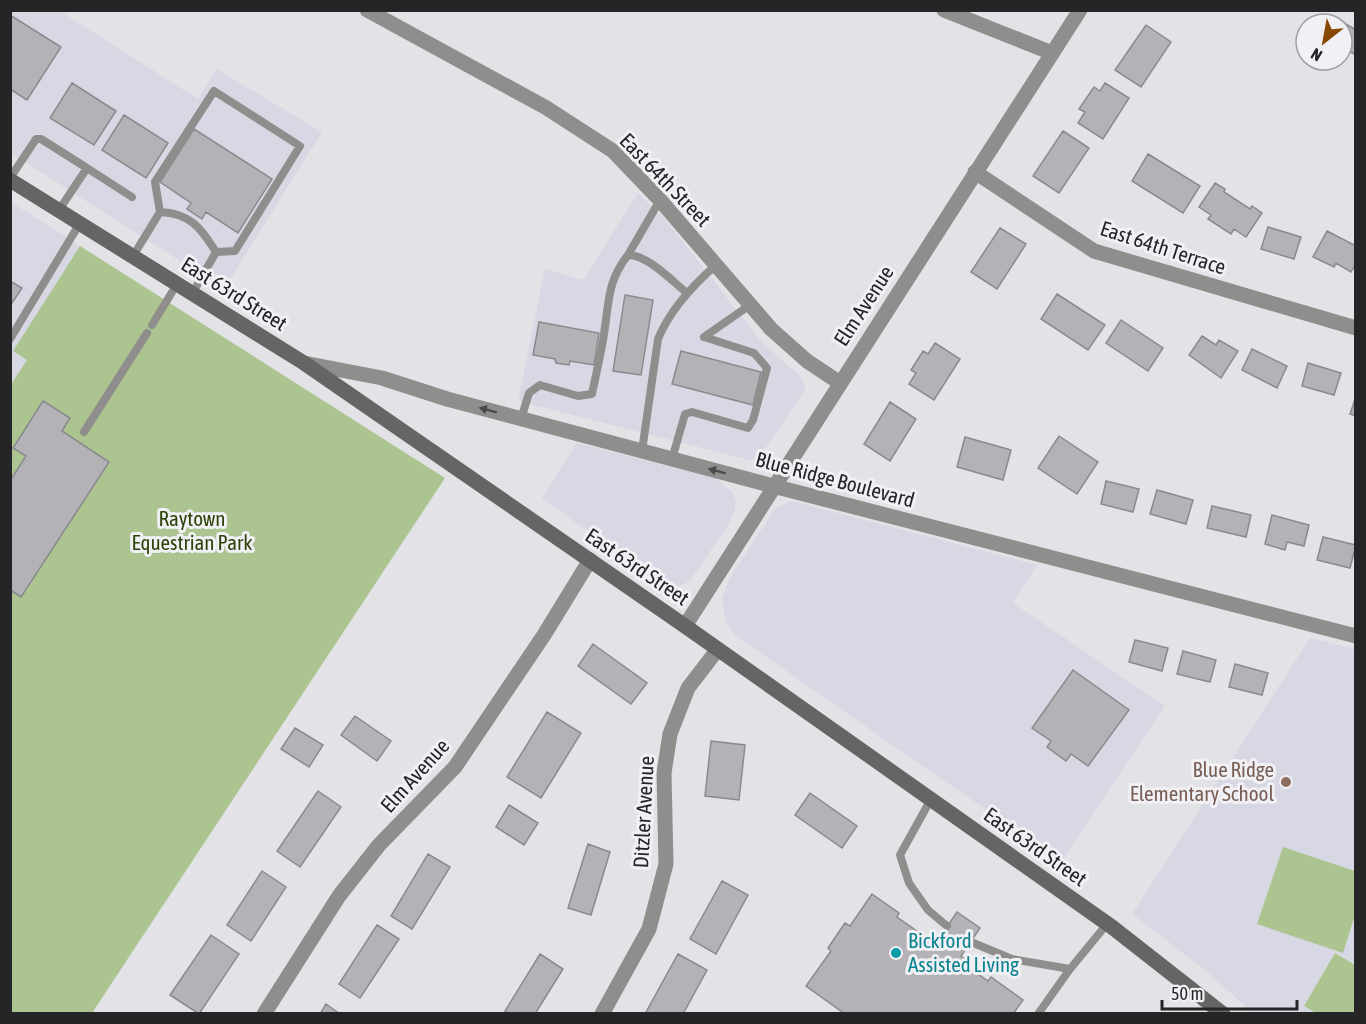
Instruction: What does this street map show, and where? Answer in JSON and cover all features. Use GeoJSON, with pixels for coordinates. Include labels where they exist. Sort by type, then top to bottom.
{"type":"FeatureCollection","features":[{"type":"Feature","properties":{"kind":"main road","name":"East 63rd Street"},"geometry":{"type":"LineString","coordinates":[[10,179],[304,363],[931,799],[1107,924],[1223,1014]]}},
{"type":"Feature","properties":{"kind":"street","name":"East 64th Street"},"geometry":{"type":"LineString","coordinates":[[367,10],[545,107],[613,151],[660,200],[771,329],[807,361],[840,382]]}},
{"type":"Feature","properties":{"kind":"street"},"geometry":{"type":"LineString","coordinates":[[944,10],[1052,53]]}},
{"type":"Feature","properties":{"kind":"street","name":"Elm Avenue"},"geometry":{"type":"LineString","coordinates":[[685,626],[1080,10]]}},
{"type":"Feature","properties":{"kind":"street","name":"East 64th Terrace"},"geometry":{"type":"LineString","coordinates":[[975,172],[1094,251],[1356,328]]}},
{"type":"Feature","properties":{"kind":"street","name":"Blue Ridge Boulevard"},"geometry":{"type":"LineString","coordinates":[[304,363],[382,378],[447,399],[773,486],[1356,636]]}},
{"type":"Feature","properties":{"kind":"street","name":"Elm Avenue"},"geometry":{"type":"LineString","coordinates":[[264,1014],[339,896],[380,845],[455,767],[544,635],[590,560]]}},
{"type":"Feature","properties":{"kind":"street","name":"Ditzler Avenue"},"geometry":{"type":"LineString","coordinates":[[602,1014],[649,929],[666,864],[664,773],[669,734],[688,688],[718,649]]}},
{"type":"Feature","properties":{"kind":"lane"},"geometry":{"type":"LineString","coordinates":[[133,256],[160,212],[155,182],[214,91],[300,146],[235,251],[216,252]]}},
{"type":"Feature","properties":{"kind":"lane"},"geometry":{"type":"LineString","coordinates":[[10,179],[36,139],[41,139],[132,197]]}},
{"type":"Feature","properties":{"kind":"lane"},"geometry":{"type":"LineString","coordinates":[[59,210],[87,168]]}},
{"type":"Feature","properties":{"kind":"lane"},"geometry":{"type":"LineString","coordinates":[[521,419],[529,393],[540,385],[578,396],[592,394],[604,333],[608,295],[617,268],[628,255],[660,200]]}},
{"type":"Feature","properties":{"kind":"lane"},"geometry":{"type":"LineString","coordinates":[[160,212],[177,213],[202,230],[216,252]]}},
{"type":"Feature","properties":{"kind":"lane"},"geometry":{"type":"LineString","coordinates":[[10,339],[80,223]]}},
{"type":"Feature","properties":{"kind":"lane"},"geometry":{"type":"LineString","coordinates":[[192,294],[216,252]]}},
{"type":"Feature","properties":{"kind":"lane"},"geometry":{"type":"LineString","coordinates":[[628,255],[645,260],[687,293]]}},
{"type":"Feature","properties":{"kind":"lane"},"geometry":{"type":"LineString","coordinates":[[642,451],[658,339],[664,324],[694,283],[716,265]]}},
{"type":"Feature","properties":{"kind":"lane"},"geometry":{"type":"LineString","coordinates":[[152,325],[177,284]]}},
{"type":"Feature","properties":{"kind":"lane"},"geometry":{"type":"LineString","coordinates":[[672,459],[685,414],[692,412],[748,428],[753,420],[767,368],[754,353],[704,337],[750,304]]}},
{"type":"Feature","properties":{"kind":"lane"},"geometry":{"type":"LineString","coordinates":[[84,432],[147,333]]}},
{"type":"Feature","properties":{"kind":"lane"},"geometry":{"type":"LineString","coordinates":[[931,799],[900,855],[909,883],[928,910],[948,926]]}},
{"type":"Feature","properties":{"kind":"lane"},"geometry":{"type":"LineString","coordinates":[[1038,1014],[1070,969],[1107,924]]}},
{"type":"Feature","properties":{"kind":"lane"},"geometry":{"type":"LineString","coordinates":[[971,942],[1012,960],[1070,969]]}},
{"type":"Feature","properties":{"kind":"shaded area"},"geometry":{"type":"Polygon","coordinates":[[[10,11],[60,11],[198,99],[217,69],[322,132],[224,289],[11,153],[10,11]]]}},
{"type":"Feature","properties":{"kind":"shaded area"},"geometry":{"type":"Polygon","coordinates":[[[638,193],[665,219],[761,341],[803,379],[804,392],[763,452],[756,458],[749,460],[518,401],[545,269],[583,280],[638,193]]]}},
{"type":"Feature","properties":{"kind":"shaded area"},"geometry":{"type":"Polygon","coordinates":[[[11,202],[80,246],[13,351],[28,360],[11,386],[11,202]]]}},
{"type":"Feature","properties":{"kind":"shaded area"},"geometry":{"type":"Polygon","coordinates":[[[577,443],[715,478],[732,492],[736,501],[729,524],[692,578],[685,584],[671,586],[653,578],[542,498],[577,443]]]}},
{"type":"Feature","properties":{"kind":"shaded area"},"geometry":{"type":"Polygon","coordinates":[[[788,502],[796,502],[1037,565],[1013,603],[1165,706],[1062,861],[734,634],[726,622],[722,600],[729,579],[774,510],[788,502]]]}},
{"type":"Feature","properties":{"kind":"shaded area","name":"Blue Ridge Elementary School"},"geometry":{"type":"Polygon","coordinates":[[[1310,638],[1355,649],[1355,1013],[1253,1013],[1201,967],[1132,914],[1310,638]]]}},
{"type":"Feature","properties":{"kind":"green space","name":"Raytown Equestrian Park"},"geometry":{"type":"Polygon","coordinates":[[[80,246],[445,478],[92,1013],[11,1013],[10,386],[27,360],[13,351],[80,246]]]}},
{"type":"Feature","properties":{"kind":"green space"},"geometry":{"type":"Polygon","coordinates":[[[1283,847],[1355,871],[1355,915],[1343,953],[1257,924],[1283,847]]]}},
{"type":"Feature","properties":{"kind":"green space"},"geometry":{"type":"Polygon","coordinates":[[[1335,953],[1355,965],[1355,1013],[1316,1013],[1304,1006],[1335,953]]]}},
{"type":"Feature","properties":{"kind":"building"},"geometry":{"type":"Polygon","coordinates":[[[10,15],[61,47],[27,100],[10,89],[10,15]]]}},
{"type":"Feature","properties":{"kind":"building"},"geometry":{"type":"Polygon","coordinates":[[[1146,25],[1171,42],[1141,87],[1115,70],[1146,25]]]}},
{"type":"Feature","properties":{"kind":"building"},"geometry":{"type":"Polygon","coordinates":[[[1354,29],[1356,30],[1356,55],[1354,54],[1354,29]]]}},
{"type":"Feature","properties":{"kind":"building"},"geometry":{"type":"Polygon","coordinates":[[[72,83],[116,111],[94,145],[50,118],[72,83]]]}},
{"type":"Feature","properties":{"kind":"building"},"geometry":{"type":"Polygon","coordinates":[[[1105,83],[1129,98],[1103,139],[1078,123],[1085,112],[1079,109],[1094,87],[1100,91],[1105,83]]]}},
{"type":"Feature","properties":{"kind":"building"},"geometry":{"type":"Polygon","coordinates":[[[124,115],[168,143],[146,178],[102,150],[124,115]]]}},
{"type":"Feature","properties":{"kind":"building"},"geometry":{"type":"Polygon","coordinates":[[[194,129],[272,179],[238,233],[206,212],[202,219],[187,209],[191,203],[160,182],[194,129]]]}},
{"type":"Feature","properties":{"kind":"building"},"geometry":{"type":"Polygon","coordinates":[[[1063,131],[1089,148],[1059,193],[1033,176],[1063,131]]]}},
{"type":"Feature","properties":{"kind":"building"},"geometry":{"type":"Polygon","coordinates":[[[1148,154],[1200,186],[1183,213],[1132,181],[1148,154]]]}},
{"type":"Feature","properties":{"kind":"building"},"geometry":{"type":"Polygon","coordinates":[[[1215,183],[1225,189],[1224,192],[1250,209],[1252,206],[1262,213],[1246,237],[1234,229],[1231,234],[1208,219],[1211,215],[1199,207],[1215,183]]]}},
{"type":"Feature","properties":{"kind":"building"},"geometry":{"type":"Polygon","coordinates":[[[1268,227],[1301,237],[1294,259],[1261,249],[1268,227]]]}},
{"type":"Feature","properties":{"kind":"building"},"geometry":{"type":"Polygon","coordinates":[[[1000,228],[1026,244],[997,289],[971,272],[1000,228]]]}},
{"type":"Feature","properties":{"kind":"building"},"geometry":{"type":"Polygon","coordinates":[[[1327,231],[1356,246],[1356,263],[1351,272],[1336,263],[1334,267],[1313,257],[1327,231]]]}},
{"type":"Feature","properties":{"kind":"building"},"geometry":{"type":"Polygon","coordinates":[[[10,281],[22,288],[10,306],[10,281]]]}},
{"type":"Feature","properties":{"kind":"building"},"geometry":{"type":"Polygon","coordinates":[[[1057,294],[1105,325],[1088,350],[1041,319],[1057,294]]]}},
{"type":"Feature","properties":{"kind":"building"},"geometry":{"type":"Polygon","coordinates":[[[625,295],[653,300],[641,375],[613,371],[625,295]]]}},
{"type":"Feature","properties":{"kind":"building"},"geometry":{"type":"Polygon","coordinates":[[[1121,320],[1163,348],[1148,371],[1106,343],[1121,320]]]}},
{"type":"Feature","properties":{"kind":"building"},"geometry":{"type":"Polygon","coordinates":[[[539,322],[599,333],[594,365],[570,361],[569,365],[556,363],[555,359],[533,355],[539,322]]]}},
{"type":"Feature","properties":{"kind":"building"},"geometry":{"type":"Polygon","coordinates":[[[1202,336],[1216,345],[1219,340],[1238,351],[1221,378],[1189,355],[1202,336]]]}},
{"type":"Feature","properties":{"kind":"building"},"geometry":{"type":"Polygon","coordinates":[[[935,343],[960,359],[934,400],[909,384],[916,373],[911,370],[923,351],[928,354],[935,343]]]}},
{"type":"Feature","properties":{"kind":"building"},"geometry":{"type":"Polygon","coordinates":[[[1252,349],[1287,366],[1277,388],[1242,370],[1252,349]]]}},
{"type":"Feature","properties":{"kind":"building"},"geometry":{"type":"Polygon","coordinates":[[[681,351],[761,372],[753,405],[672,384],[681,351]]]}},
{"type":"Feature","properties":{"kind":"building"},"geometry":{"type":"Polygon","coordinates":[[[1308,363],[1341,373],[1334,395],[1302,386],[1308,363]]]}},
{"type":"Feature","properties":{"kind":"building"},"geometry":{"type":"Polygon","coordinates":[[[1356,396],[1356,416],[1350,414],[1356,396]]]}},
{"type":"Feature","properties":{"kind":"building"},"geometry":{"type":"Polygon","coordinates":[[[43,401],[70,418],[62,431],[109,462],[21,597],[10,590],[10,481],[26,456],[13,448],[43,401]]]}},
{"type":"Feature","properties":{"kind":"building"},"geometry":{"type":"Polygon","coordinates":[[[890,402],[916,419],[890,461],[864,444],[890,402]]]}},
{"type":"Feature","properties":{"kind":"building"},"geometry":{"type":"Polygon","coordinates":[[[1059,436],[1098,462],[1077,494],[1038,468],[1059,436]]]}},
{"type":"Feature","properties":{"kind":"building"},"geometry":{"type":"Polygon","coordinates":[[[965,437],[1011,450],[1003,480],[957,467],[965,437]]]}},
{"type":"Feature","properties":{"kind":"building"},"geometry":{"type":"Polygon","coordinates":[[[1106,481],[1139,489],[1133,512],[1101,504],[1106,481]]]}},
{"type":"Feature","properties":{"kind":"building"},"geometry":{"type":"Polygon","coordinates":[[[1157,490],[1193,500],[1186,524],[1150,514],[1157,490]]]}},
{"type":"Feature","properties":{"kind":"building"},"geometry":{"type":"Polygon","coordinates":[[[1212,506],[1251,515],[1246,537],[1207,528],[1212,506]]]}},
{"type":"Feature","properties":{"kind":"building"},"geometry":{"type":"Polygon","coordinates":[[[1272,515],[1309,525],[1304,546],[1287,542],[1285,550],[1265,544],[1272,515]]]}},
{"type":"Feature","properties":{"kind":"building"},"geometry":{"type":"Polygon","coordinates":[[[1323,537],[1356,545],[1350,568],[1317,560],[1323,537]]]}},
{"type":"Feature","properties":{"kind":"building"},"geometry":{"type":"Polygon","coordinates":[[[1135,640],[1168,648],[1162,671],[1129,662],[1135,640]]]}},
{"type":"Feature","properties":{"kind":"building"},"geometry":{"type":"Polygon","coordinates":[[[593,644],[647,683],[631,704],[578,666],[593,644]]]}},
{"type":"Feature","properties":{"kind":"building"},"geometry":{"type":"Polygon","coordinates":[[[1183,651],[1216,660],[1210,682],[1177,674],[1183,651]]]}},
{"type":"Feature","properties":{"kind":"building"},"geometry":{"type":"Polygon","coordinates":[[[1235,664],[1268,673],[1262,695],[1229,687],[1235,664]]]}},
{"type":"Feature","properties":{"kind":"building"},"geometry":{"type":"Polygon","coordinates":[[[1073,670],[1129,710],[1088,766],[1071,754],[1066,761],[1047,747],[1051,741],[1032,728],[1073,670]]]}},
{"type":"Feature","properties":{"kind":"building"},"geometry":{"type":"Polygon","coordinates":[[[547,712],[581,733],[541,798],[507,777],[547,712]]]}},
{"type":"Feature","properties":{"kind":"building"},"geometry":{"type":"Polygon","coordinates":[[[355,716],[391,741],[377,761],[341,735],[355,716]]]}},
{"type":"Feature","properties":{"kind":"building"},"geometry":{"type":"Polygon","coordinates":[[[295,728],[323,745],[309,767],[281,749],[295,728]]]}},
{"type":"Feature","properties":{"kind":"building"},"geometry":{"type":"Polygon","coordinates":[[[711,741],[745,745],[739,800],[705,796],[711,741]]]}},
{"type":"Feature","properties":{"kind":"building"},"geometry":{"type":"Polygon","coordinates":[[[318,791],[341,807],[300,867],[277,851],[318,791]]]}},
{"type":"Feature","properties":{"kind":"building"},"geometry":{"type":"Polygon","coordinates":[[[810,793],[857,826],[842,848],[795,815],[810,793]]]}},
{"type":"Feature","properties":{"kind":"building"},"geometry":{"type":"Polygon","coordinates":[[[509,805],[538,823],[524,845],[496,827],[509,805]]]}},
{"type":"Feature","properties":{"kind":"building"},"geometry":{"type":"Polygon","coordinates":[[[588,844],[610,852],[591,915],[568,908],[588,844]]]}},
{"type":"Feature","properties":{"kind":"building"},"geometry":{"type":"Polygon","coordinates":[[[428,854],[450,867],[412,929],[391,916],[428,854]]]}},
{"type":"Feature","properties":{"kind":"building"},"geometry":{"type":"Polygon","coordinates":[[[262,871],[286,887],[251,941],[227,925],[262,871]]]}},
{"type":"Feature","properties":{"kind":"building"},"geometry":{"type":"Polygon","coordinates":[[[722,881],[748,895],[716,954],[690,939],[722,881]]]}},
{"type":"Feature","properties":{"kind":"building","name":"Bickford Assisted Living"},"geometry":{"type":"Polygon","coordinates":[[[872,894],[899,913],[897,917],[927,938],[930,934],[938,940],[957,912],[980,928],[961,956],[966,960],[964,964],[988,981],[991,977],[1023,1000],[1013,1014],[845,1014],[806,986],[831,951],[828,948],[845,923],[850,926],[872,894]]]}},
{"type":"Feature","properties":{"kind":"building"},"geometry":{"type":"Polygon","coordinates":[[[377,925],[399,939],[360,998],[339,984],[377,925]]]}},
{"type":"Feature","properties":{"kind":"building"},"geometry":{"type":"Polygon","coordinates":[[[211,935],[239,954],[199,1014],[170,995],[211,935]]]}},
{"type":"Feature","properties":{"kind":"building"},"geometry":{"type":"Polygon","coordinates":[[[540,954],[563,969],[535,1014],[509,1014],[505,1011],[540,954]]]}},
{"type":"Feature","properties":{"kind":"building"},"geometry":{"type":"Polygon","coordinates":[[[678,954],[707,970],[683,1014],[645,1014],[678,954]]]}},
{"type":"Feature","properties":{"kind":"building"},"geometry":{"type":"Polygon","coordinates":[[[326,1004],[340,1014],[320,1014],[326,1004]]]}},
{"type":"Feature","properties":{"kind":"place","name":"Blue Ridge Elementary School"},"geometry":{"type":"Point","coordinates":[1286,782]}},
{"type":"Feature","properties":{"kind":"place","name":"Bickford Assisted Living"},"geometry":{"type":"Point","coordinates":[896,953]}}]}
